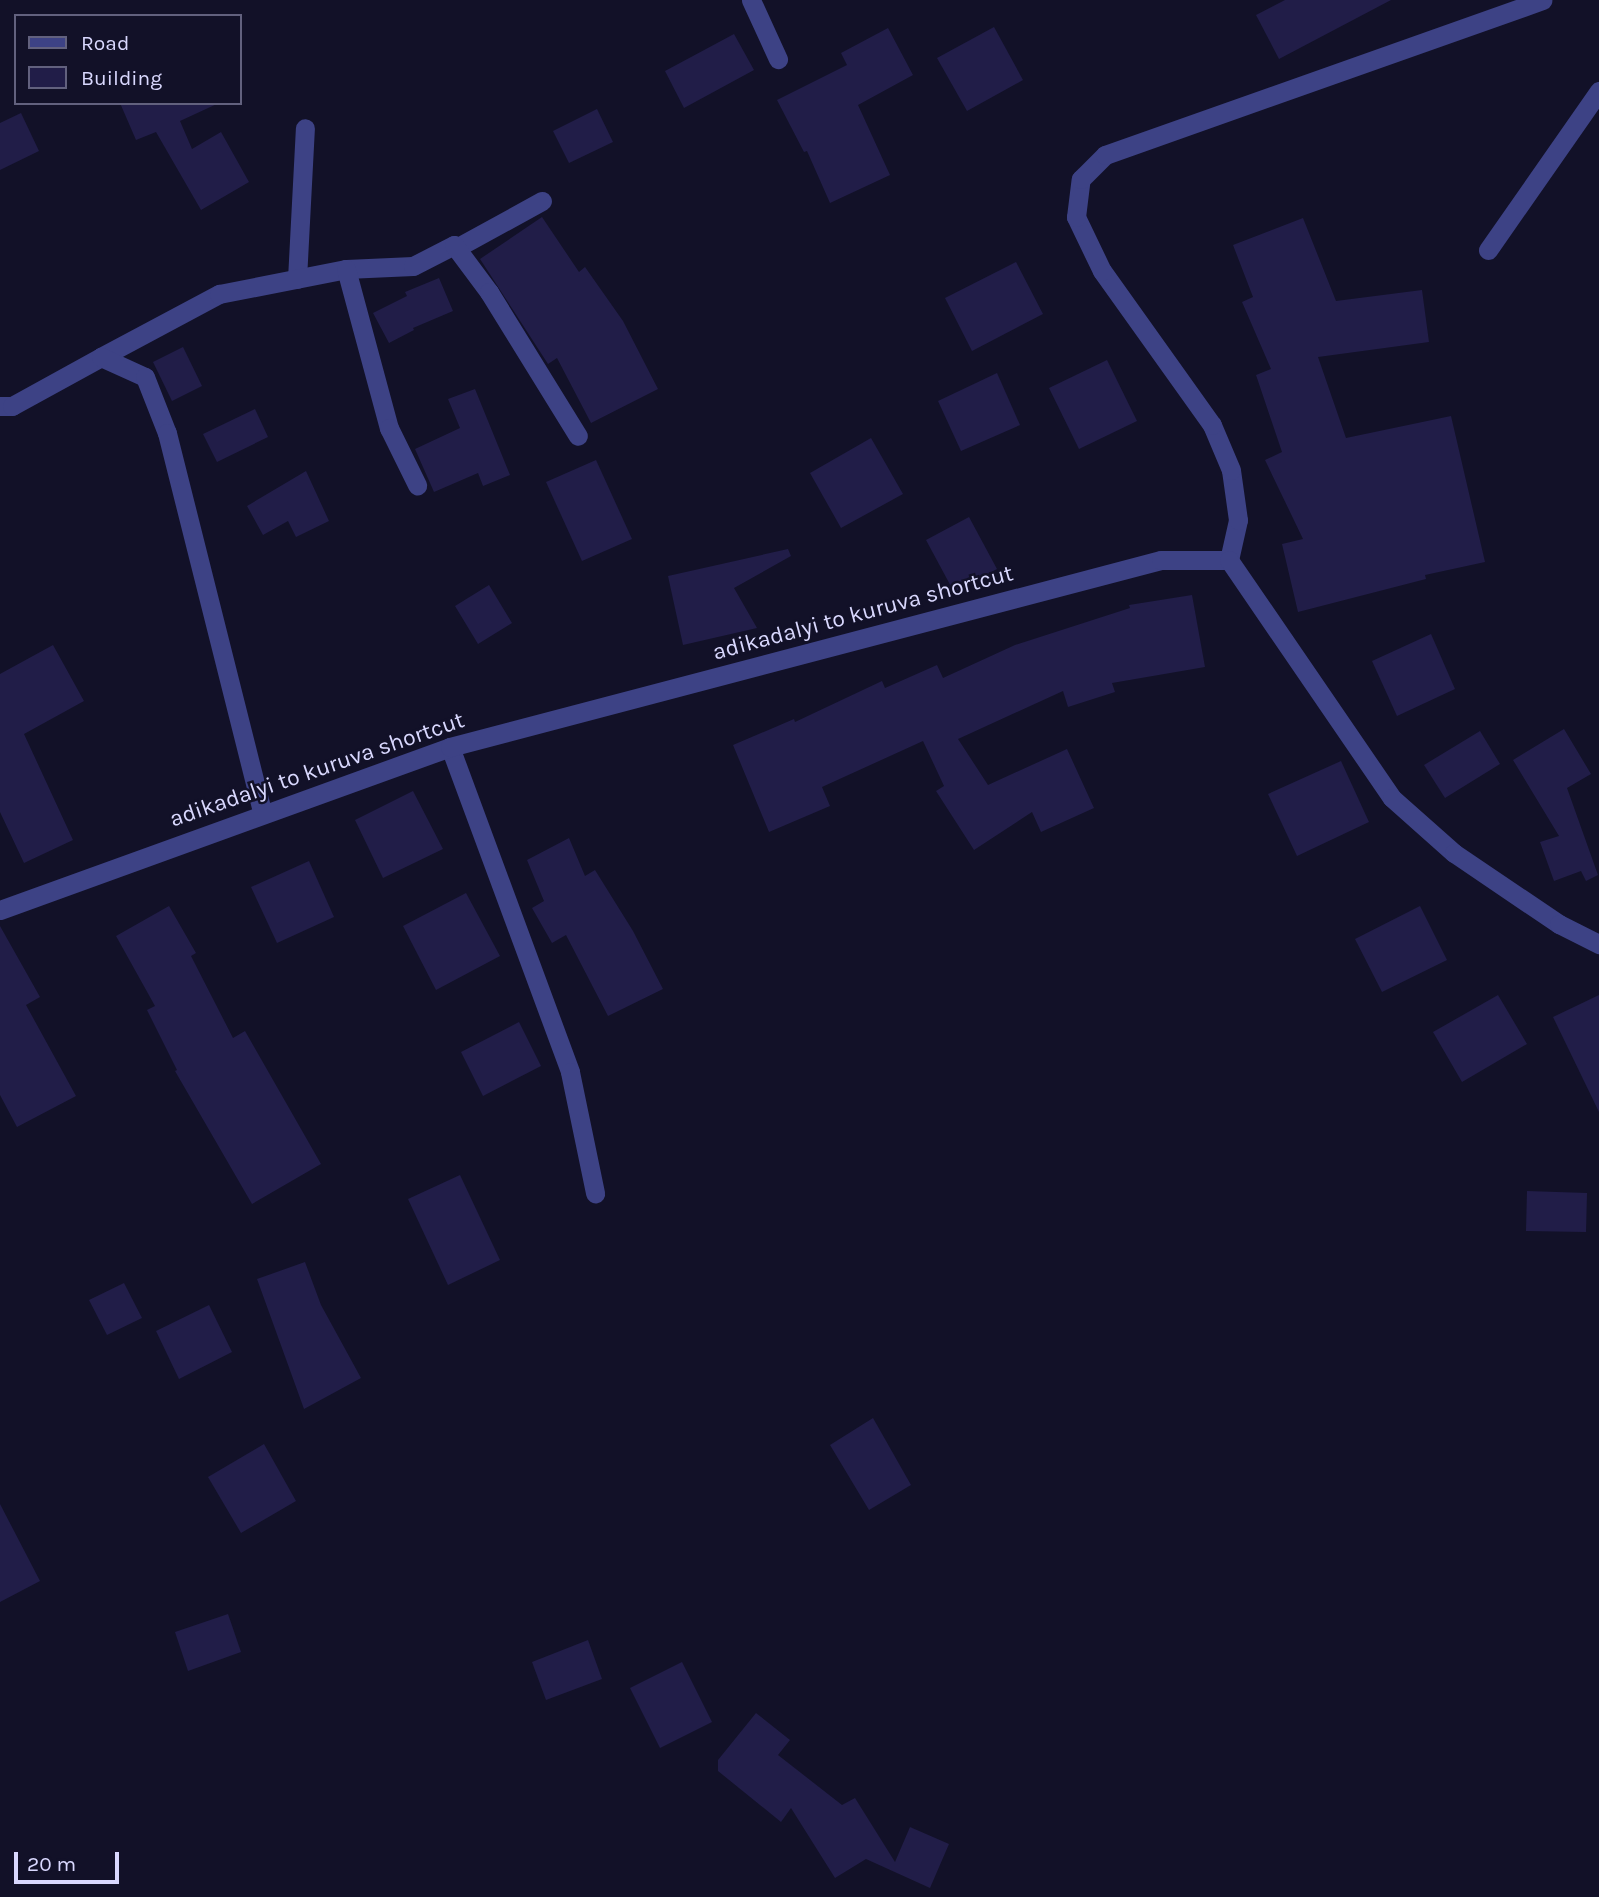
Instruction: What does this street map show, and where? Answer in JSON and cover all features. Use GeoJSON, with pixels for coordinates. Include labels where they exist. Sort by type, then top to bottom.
{"type":"FeatureCollection","features":[{"type":"Feature","properties":{"kind":"street"},"geometry":{"type":"LineString","coordinates":[[751,0],[778,59]]}},
{"type":"Feature","properties":{"kind":"street"},"geometry":{"type":"LineString","coordinates":[[1542,0],[1105,155],[1081,178],[1076,217],[1102,271],[1212,425],[1231,470],[1238,520],[1229,560],[1392,798],[1454,853],[1559,924],[1599,944]]}},
{"type":"Feature","properties":{"kind":"street"},"geometry":{"type":"LineString","coordinates":[[1488,250],[1599,92]]}},
{"type":"Feature","properties":{"kind":"street"},"geometry":{"type":"LineString","coordinates":[[297,278],[305,128]]}},
{"type":"Feature","properties":{"kind":"street"},"geometry":{"type":"LineString","coordinates":[[456,248],[542,201]]}},
{"type":"Feature","properties":{"kind":"street"},"geometry":{"type":"LineString","coordinates":[[0,405],[12,406],[219,294],[346,269],[413,266],[454,245],[489,292],[578,436]]}},
{"type":"Feature","properties":{"kind":"street"},"geometry":{"type":"LineString","coordinates":[[346,269],[389,428],[417,485]]}},
{"type":"Feature","properties":{"kind":"street"},"geometry":{"type":"LineString","coordinates":[[101,357],[145,377],[167,433],[263,814]]}},
{"type":"Feature","properties":{"kind":"street","name":"adikadalyi to kuruva shortcut"},"geometry":{"type":"LineString","coordinates":[[0,910],[450,747],[1161,560],[1229,560]]}},
{"type":"Feature","properties":{"kind":"street"},"geometry":{"type":"LineString","coordinates":[[450,747],[570,1072],[595,1193]]}},
{"type":"Feature","properties":{"kind":"building"},"geometry":{"type":"Polygon","coordinates":[[[1285,0],[1391,0],[1279,59],[1256,15],[1285,0]]]}},
{"type":"Feature","properties":{"kind":"building"},"geometry":{"type":"Polygon","coordinates":[[[994,27],[1023,80],[967,111],[937,58],[994,27]]]}},
{"type":"Feature","properties":{"kind":"building"},"geometry":{"type":"Polygon","coordinates":[[[888,28],[913,75],[858,105],[890,175],[830,203],[807,151],[804,152],[777,100],[847,65],[841,53],[888,28]]]}},
{"type":"Feature","properties":{"kind":"building"},"geometry":{"type":"Polygon","coordinates":[[[734,34],[754,70],[684,108],[665,71],[734,34]]]}},
{"type":"Feature","properties":{"kind":"building"},"geometry":{"type":"Polygon","coordinates":[[[121,105],[215,105],[180,121],[192,149],[221,132],[249,182],[201,210],[156,132],[136,140],[121,105]]]}},
{"type":"Feature","properties":{"kind":"building"},"geometry":{"type":"Polygon","coordinates":[[[597,109],[613,142],[569,163],[553,131],[597,109]]]}},
{"type":"Feature","properties":{"kind":"building"},"geometry":{"type":"Polygon","coordinates":[[[21,113],[39,151],[0,170],[0,123],[21,113]]]}},
{"type":"Feature","properties":{"kind":"building"},"geometry":{"type":"Polygon","coordinates":[[[542,217],[579,272],[585,267],[623,321],[658,389],[591,423],[557,358],[548,364],[480,259],[542,217]]]}},
{"type":"Feature","properties":{"kind":"building"},"geometry":{"type":"Polygon","coordinates":[[[1303,218],[1336,301],[1422,290],[1429,342],[1318,357],[1346,438],[1451,416],[1485,562],[1425,575],[1426,579],[1298,612],[1282,544],[1303,539],[1265,460],[1282,452],[1256,375],[1271,369],[1242,302],[1253,297],[1233,245],[1303,218]]]}},
{"type":"Feature","properties":{"kind":"building"},"geometry":{"type":"Polygon","coordinates":[[[1016,262],[1043,314],[972,351],[945,298],[1016,262]]]}},
{"type":"Feature","properties":{"kind":"building"},"geometry":{"type":"Polygon","coordinates":[[[439,278],[453,311],[413,328],[414,330],[389,343],[373,313],[407,296],[405,292],[439,278]]]}},
{"type":"Feature","properties":{"kind":"building"},"geometry":{"type":"Polygon","coordinates":[[[183,347],[202,386],[172,401],[153,362],[183,347]]]}},
{"type":"Feature","properties":{"kind":"building"},"geometry":{"type":"Polygon","coordinates":[[[1107,360],[1137,421],[1079,449],[1049,388],[1107,360]]]}},
{"type":"Feature","properties":{"kind":"building"},"geometry":{"type":"Polygon","coordinates":[[[997,373],[1020,425],[961,451],[938,401],[997,373]]]}},
{"type":"Feature","properties":{"kind":"building"},"geometry":{"type":"Polygon","coordinates":[[[475,389],[510,475],[483,486],[478,473],[434,492],[415,449],[460,428],[448,399],[475,389]]]}},
{"type":"Feature","properties":{"kind":"building"},"geometry":{"type":"Polygon","coordinates":[[[255,409],[268,437],[217,462],[203,434],[255,409]]]}},
{"type":"Feature","properties":{"kind":"building"},"geometry":{"type":"Polygon","coordinates":[[[871,438],[903,494],[841,528],[810,473],[871,438]]]}},
{"type":"Feature","properties":{"kind":"building"},"geometry":{"type":"Polygon","coordinates":[[[596,460],[632,539],[582,561],[546,482],[596,460]]]}},
{"type":"Feature","properties":{"kind":"building"},"geometry":{"type":"Polygon","coordinates":[[[306,471],[329,521],[296,537],[288,521],[263,535],[247,506],[306,471]]]}},
{"type":"Feature","properties":{"kind":"building"},"geometry":{"type":"Polygon","coordinates":[[[969,517],[997,569],[954,592],[926,540],[969,517]]]}},
{"type":"Feature","properties":{"kind":"building"},"geometry":{"type":"Polygon","coordinates":[[[788,549],[791,556],[734,588],[757,628],[683,645],[668,576],[788,549]]]}},
{"type":"Feature","properties":{"kind":"building"},"geometry":{"type":"Polygon","coordinates":[[[489,585],[512,623],[478,644],[455,606],[489,585]]]}},
{"type":"Feature","properties":{"kind":"building"},"geometry":{"type":"Polygon","coordinates":[[[1192,595],[1205,667],[1112,683],[1115,692],[1068,707],[1063,691],[958,739],[988,785],[1067,749],[1094,808],[1041,832],[1032,812],[974,850],[936,791],[944,786],[923,741],[822,787],[830,806],[769,832],[733,745],[794,719],[795,722],[882,681],[885,688],[937,665],[943,678],[1015,645],[1130,608],[1129,605],[1192,595]]]}},
{"type":"Feature","properties":{"kind":"building"},"geometry":{"type":"Polygon","coordinates":[[[1431,634],[1455,689],[1397,716],[1372,661],[1431,634]]]}},
{"type":"Feature","properties":{"kind":"building"},"geometry":{"type":"Polygon","coordinates":[[[53,645],[84,701],[24,734],[73,840],[24,863],[0,812],[0,674],[53,645]]]}},
{"type":"Feature","properties":{"kind":"building"},"geometry":{"type":"Polygon","coordinates":[[[1564,729],[1591,774],[1567,788],[1598,875],[1586,881],[1581,871],[1554,881],[1540,842],[1559,836],[1513,760],[1564,729]]]}},
{"type":"Feature","properties":{"kind":"building"},"geometry":{"type":"Polygon","coordinates":[[[1480,731],[1500,764],[1445,798],[1424,765],[1480,731]]]}},
{"type":"Feature","properties":{"kind":"building"},"geometry":{"type":"Polygon","coordinates":[[[1341,761],[1369,822],[1297,856],[1268,794],[1341,761]]]}},
{"type":"Feature","properties":{"kind":"building"},"geometry":{"type":"Polygon","coordinates":[[[413,791],[443,849],[383,878],[355,820],[413,791]]]}},
{"type":"Feature","properties":{"kind":"building"},"geometry":{"type":"Polygon","coordinates":[[[569,838],[585,876],[595,870],[633,931],[663,989],[608,1016],[566,935],[552,943],[532,908],[544,901],[527,860],[569,838]]]}},
{"type":"Feature","properties":{"kind":"building"},"geometry":{"type":"Polygon","coordinates":[[[309,861],[334,917],[277,943],[251,887],[309,861]]]}},
{"type":"Feature","properties":{"kind":"building"},"geometry":{"type":"Polygon","coordinates":[[[466,893],[500,956],[436,990],[403,926],[466,893]]]}},
{"type":"Feature","properties":{"kind":"building"},"geometry":{"type":"Polygon","coordinates":[[[169,906],[196,953],[191,956],[233,1038],[245,1031],[321,1164],[252,1204],[175,1071],[177,1070],[147,1010],[155,1006],[116,936],[169,906]]]}},
{"type":"Feature","properties":{"kind":"building"},"geometry":{"type":"Polygon","coordinates":[[[1420,906],[1447,960],[1382,992],[1355,939],[1420,906]]]}},
{"type":"Feature","properties":{"kind":"building"},"geometry":{"type":"Polygon","coordinates":[[[0,926],[40,997],[26,1005],[76,1096],[17,1127],[0,1095],[0,926]]]}},
{"type":"Feature","properties":{"kind":"building"},"geometry":{"type":"Polygon","coordinates":[[[1498,995],[1527,1044],[1462,1082],[1433,1032],[1498,995]]]}},
{"type":"Feature","properties":{"kind":"building"},"geometry":{"type":"Polygon","coordinates":[[[1599,995],[1599,1112],[1553,1017],[1599,995]]]}},
{"type":"Feature","properties":{"kind":"building"},"geometry":{"type":"Polygon","coordinates":[[[519,1022],[541,1066],[483,1096],[461,1052],[519,1022]]]}},
{"type":"Feature","properties":{"kind":"building"},"geometry":{"type":"Polygon","coordinates":[[[460,1175],[500,1260],[448,1285],[408,1199],[460,1175]]]}},
{"type":"Feature","properties":{"kind":"building"},"geometry":{"type":"Polygon","coordinates":[[[1527,1191],[1587,1193],[1586,1232],[1526,1231],[1527,1191]]]}},
{"type":"Feature","properties":{"kind":"building"},"geometry":{"type":"Polygon","coordinates":[[[305,1262],[321,1305],[361,1378],[304,1409],[257,1279],[305,1262]]]}},
{"type":"Feature","properties":{"kind":"building"},"geometry":{"type":"Polygon","coordinates":[[[124,1283],[142,1318],[107,1335],[89,1300],[124,1283]]]}},
{"type":"Feature","properties":{"kind":"building"},"geometry":{"type":"Polygon","coordinates":[[[209,1305],[232,1352],[179,1379],[156,1331],[209,1305]]]}},
{"type":"Feature","properties":{"kind":"building"},"geometry":{"type":"Polygon","coordinates":[[[873,1418],[911,1485],[869,1510],[830,1445],[873,1418]]]}},
{"type":"Feature","properties":{"kind":"building"},"geometry":{"type":"Polygon","coordinates":[[[264,1444],[296,1501],[241,1533],[208,1477],[264,1444]]]}},
{"type":"Feature","properties":{"kind":"building"},"geometry":{"type":"Polygon","coordinates":[[[0,1504],[40,1581],[0,1602],[0,1504]]]}},
{"type":"Feature","properties":{"kind":"building"},"geometry":{"type":"Polygon","coordinates":[[[228,1614],[241,1652],[188,1671],[175,1632],[228,1614]]]}},
{"type":"Feature","properties":{"kind":"building"},"geometry":{"type":"Polygon","coordinates":[[[588,1640],[602,1679],[546,1700],[532,1662],[588,1640]]]}},
{"type":"Feature","properties":{"kind":"building"},"geometry":{"type":"Polygon","coordinates":[[[682,1662],[712,1722],[660,1748],[630,1688],[682,1662]]]}},
{"type":"Feature","properties":{"kind":"building"},"geometry":{"type":"Polygon","coordinates":[[[756,1713],[790,1740],[778,1755],[842,1805],[855,1798],[895,1862],[910,1827],[949,1844],[930,1888],[866,1859],[835,1878],[791,1808],[781,1822],[718,1771],[718,1760],[756,1713]]]}}]}
